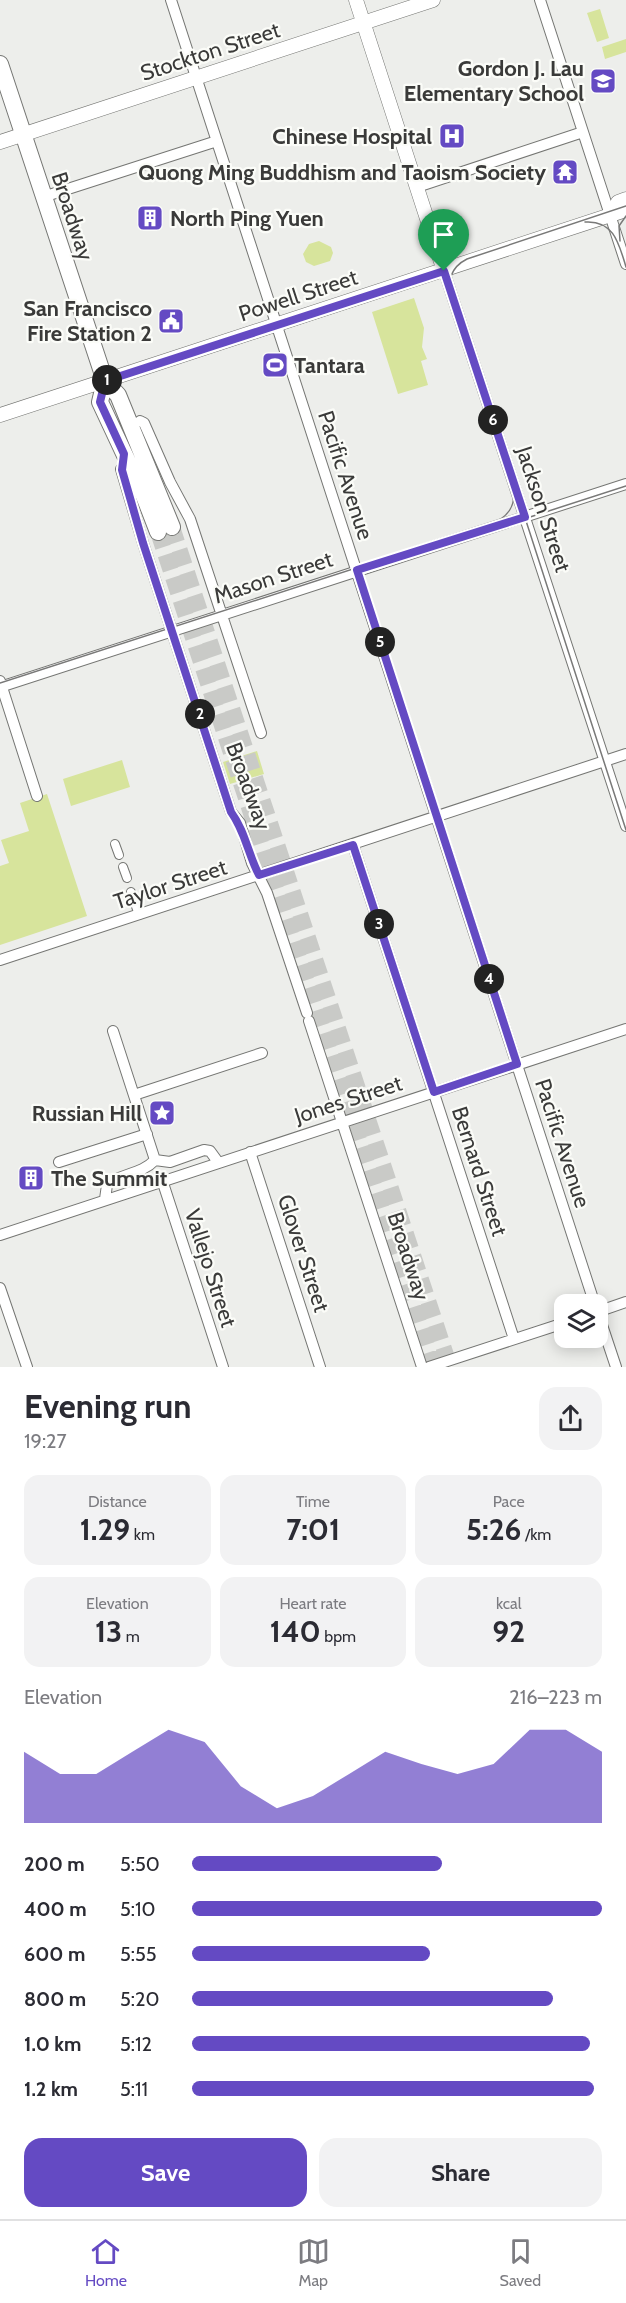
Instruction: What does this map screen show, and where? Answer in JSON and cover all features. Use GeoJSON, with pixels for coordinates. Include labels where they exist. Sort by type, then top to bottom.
{"type":"FeatureCollection","features":[{"type":"Feature","properties":{"kind":"main road","name":"Broadway"},"geometry":{"type":"LineString","coordinates":[[0,64],[105,381],[118,395],[135,421],[165,530],[123,462],[100,402],[105,381]]}},
{"type":"Feature","properties":{"kind":"street","name":"Pacific Avenue"},"geometry":{"type":"LineString","coordinates":[[171,0],[592,1294]]}},
{"type":"Feature","properties":{"kind":"street","name":"Jackson Street"},"geometry":{"type":"LineString","coordinates":[[356,0],[626,826]]}},
{"type":"Feature","properties":{"kind":"street","name":"Stockton Street"},"geometry":{"type":"LineString","coordinates":[[0,142],[433,0]]}},
{"type":"Feature","properties":{"kind":"street"},"geometry":{"type":"LineString","coordinates":[[540,0],[626,264]]}},
{"type":"Feature","properties":{"kind":"street"},"geometry":{"type":"LineString","coordinates":[[417,187],[583,132]]}},
{"type":"Feature","properties":{"kind":"street"},"geometry":{"type":"LineString","coordinates":[[43,197],[217,141]]}},
{"type":"Feature","properties":{"kind":"street","name":"Powell Street"},"geometry":{"type":"LineString","coordinates":[[610,216],[618,202],[626,199]]}},
{"type":"Feature","properties":{"kind":"street","name":"Powell Street"},"geometry":{"type":"LineString","coordinates":[[0,415],[626,210]]}},
{"type":"Feature","properties":{"kind":"street","name":"Broadway"},"geometry":{"type":"LineString","coordinates":[[135,421],[144,423],[170,482],[185,507],[261,733]]}},
{"type":"Feature","properties":{"kind":"street","name":"Broadway"},"geometry":{"type":"LineString","coordinates":[[123,462],[172,631],[231,812],[240,824],[308,1017],[422,1367]]}},
{"type":"Feature","properties":{"kind":"street","name":"Mason Street"},"geometry":{"type":"LineString","coordinates":[[1,685],[626,484]]}},
{"type":"Feature","properties":{"kind":"street"},"geometry":{"type":"LineString","coordinates":[[1,685],[37,796]]}},
{"type":"Feature","properties":{"kind":"street","name":"Taylor Street"},"geometry":{"type":"LineString","coordinates":[[0,960],[626,754]]}},
{"type":"Feature","properties":{"kind":"street"},"geometry":{"type":"LineString","coordinates":[[115,844],[119,855]]}},
{"type":"Feature","properties":{"kind":"street","name":"Bernard Street"},"geometry":{"type":"LineString","coordinates":[[353,845],[514,1339]]}},
{"type":"Feature","properties":{"kind":"street"},"geometry":{"type":"LineString","coordinates":[[123,867],[127,878]]}},
{"type":"Feature","properties":{"kind":"street"},"geometry":{"type":"LineString","coordinates":[[131,892],[139,915]]}},
{"type":"Feature","properties":{"kind":"street","name":"Jones Street"},"geometry":{"type":"LineString","coordinates":[[0,1235],[626,1029]]}},
{"type":"Feature","properties":{"kind":"street"},"geometry":{"type":"LineString","coordinates":[[113,1031],[155,1160]]}},
{"type":"Feature","properties":{"kind":"street"},"geometry":{"type":"LineString","coordinates":[[134,1095],[262,1053]]}},
{"type":"Feature","properties":{"kind":"street"},"geometry":{"type":"LineString","coordinates":[[59,1162],[147,1134]]}},
{"type":"Feature","properties":{"kind":"street"},"geometry":{"type":"LineString","coordinates":[[105,1199],[107,1185],[112,1181],[142,1171],[155,1160],[170,1162],[210,1150],[218,1162]]}},
{"type":"Feature","properties":{"kind":"street","name":"Glover Street"},"geometry":{"type":"LineString","coordinates":[[250,1152],[320,1367]]}},
{"type":"Feature","properties":{"kind":"street","name":"Vallejo Street"},"geometry":{"type":"LineString","coordinates":[[162,1180],[223,1367]]}},
{"type":"Feature","properties":{"kind":"street"},"geometry":{"type":"LineString","coordinates":[[0,1288],[27,1367]]}},
{"type":"Feature","properties":{"kind":"street"},"geometry":{"type":"LineString","coordinates":[[608,1308],[626,1302]]}},
{"type":"Feature","properties":{"kind":"street"},"geometry":{"type":"LineString","coordinates":[[429,1367],[554,1326]]}},
{"type":"Feature","properties":{"kind":"street"},"geometry":{"type":"LineString","coordinates":[[608,1343],[616,1367]]}},
{"type":"Feature","properties":{"kind":"green space"},"geometry":{"type":"Polygon","coordinates":[[[600,9],[609,38],[597,42],[587,13],[600,9]]]}},
{"type":"Feature","properties":{"kind":"green space"},"geometry":{"type":"Polygon","coordinates":[[[626,39],[626,52],[605,59],[602,47],[626,39]]]}},
{"type":"Feature","properties":{"kind":"green space"},"geometry":{"type":"Polygon","coordinates":[[[319,241],[331,247],[333,253],[330,261],[314,266],[306,262],[303,254],[309,244],[319,241]]]}},
{"type":"Feature","properties":{"kind":"green space"},"geometry":{"type":"Polygon","coordinates":[[[414,298],[424,328],[422,347],[427,359],[421,361],[428,385],[398,394],[372,312],[414,298]]]}},
{"type":"Feature","properties":{"kind":"green space"},"geometry":{"type":"Polygon","coordinates":[[[257,751],[264,774],[230,784],[223,762],[257,751]]]}},
{"type":"Feature","properties":{"kind":"green space"},"geometry":{"type":"Polygon","coordinates":[[[122,760],[130,787],[71,806],[63,779],[122,760]]]}},
{"type":"Feature","properties":{"kind":"green space"},"geometry":{"type":"Polygon","coordinates":[[[47,794],[87,916],[0,945],[0,866],[9,863],[1,840],[29,831],[20,803],[47,794]]]}},
{"type":"Feature","properties":{"kind":"tunnel"},"geometry":{"type":"LineString","coordinates":[[172,527],[450,1367]]}},
{"type":"Feature","properties":{"kind":"tunnel"},"geometry":{"type":"LineString","coordinates":[[158,532],[434,1367]]}},
{"type":"Feature","properties":{"kind":"tram line"},"geometry":{"type":"LineString","coordinates":[[0,683],[489,525],[501,519],[512,506],[513,487],[451,299],[449,287],[451,276],[457,266],[467,259],[626,206]]}},
{"type":"Feature","properties":{"kind":"tram line"},"geometry":{"type":"LineString","coordinates":[[620,241],[619,226],[626,216]]}},
{"type":"Feature","properties":{"kind":"tram line"},"geometry":{"type":"LineString","coordinates":[[585,222],[595,222],[609,229],[618,242],[626,267]]}},
{"type":"Feature","properties":{"kind":"tram line"},"geometry":{"type":"LineString","coordinates":[[496,528],[626,486]]}},
{"type":"Feature","properties":{"kind":"tram line"},"geometry":{"type":"LineString","coordinates":[[517,493],[626,830]]}},
{"type":"Feature","properties":{"kind":"place","name":"Gordon J. Lau Elementary School"},"geometry":{"type":"Point","coordinates":[603,81]}},
{"type":"Feature","properties":{"kind":"place","name":"Chinese Hospital"},"geometry":{"type":"Point","coordinates":[452,136]}},
{"type":"Feature","properties":{"kind":"place","name":"Quong Ming Buddhism and Taoism Society"},"geometry":{"type":"Point","coordinates":[565,172]}},
{"type":"Feature","properties":{"kind":"place","name":"North Ping Yuen"},"geometry":{"type":"Point","coordinates":[150,218]}},
{"type":"Feature","properties":{"kind":"place","name":"San Francisco Fire Station 2"},"geometry":{"type":"Point","coordinates":[171,321]}},
{"type":"Feature","properties":{"kind":"place","name":"Tantara"},"geometry":{"type":"Point","coordinates":[275,365]}},
{"type":"Feature","properties":{"kind":"place","name":"Russian Hill"},"geometry":{"type":"Point","coordinates":[162,1113]}},
{"type":"Feature","properties":{"kind":"place","name":"The Summit"},"geometry":{"type":"Point","coordinates":[31,1178]}},
{"type":"Feature","properties":{"kind":"route"},"geometry":{"type":"LineString","coordinates":[[444,271],[525,517],[357,570],[517,1064],[434,1092],[353,845],[259,875],[252,863],[240,824],[231,812],[143,543],[122,470],[124,454],[100,402],[105,381],[444,271]]}}]}
